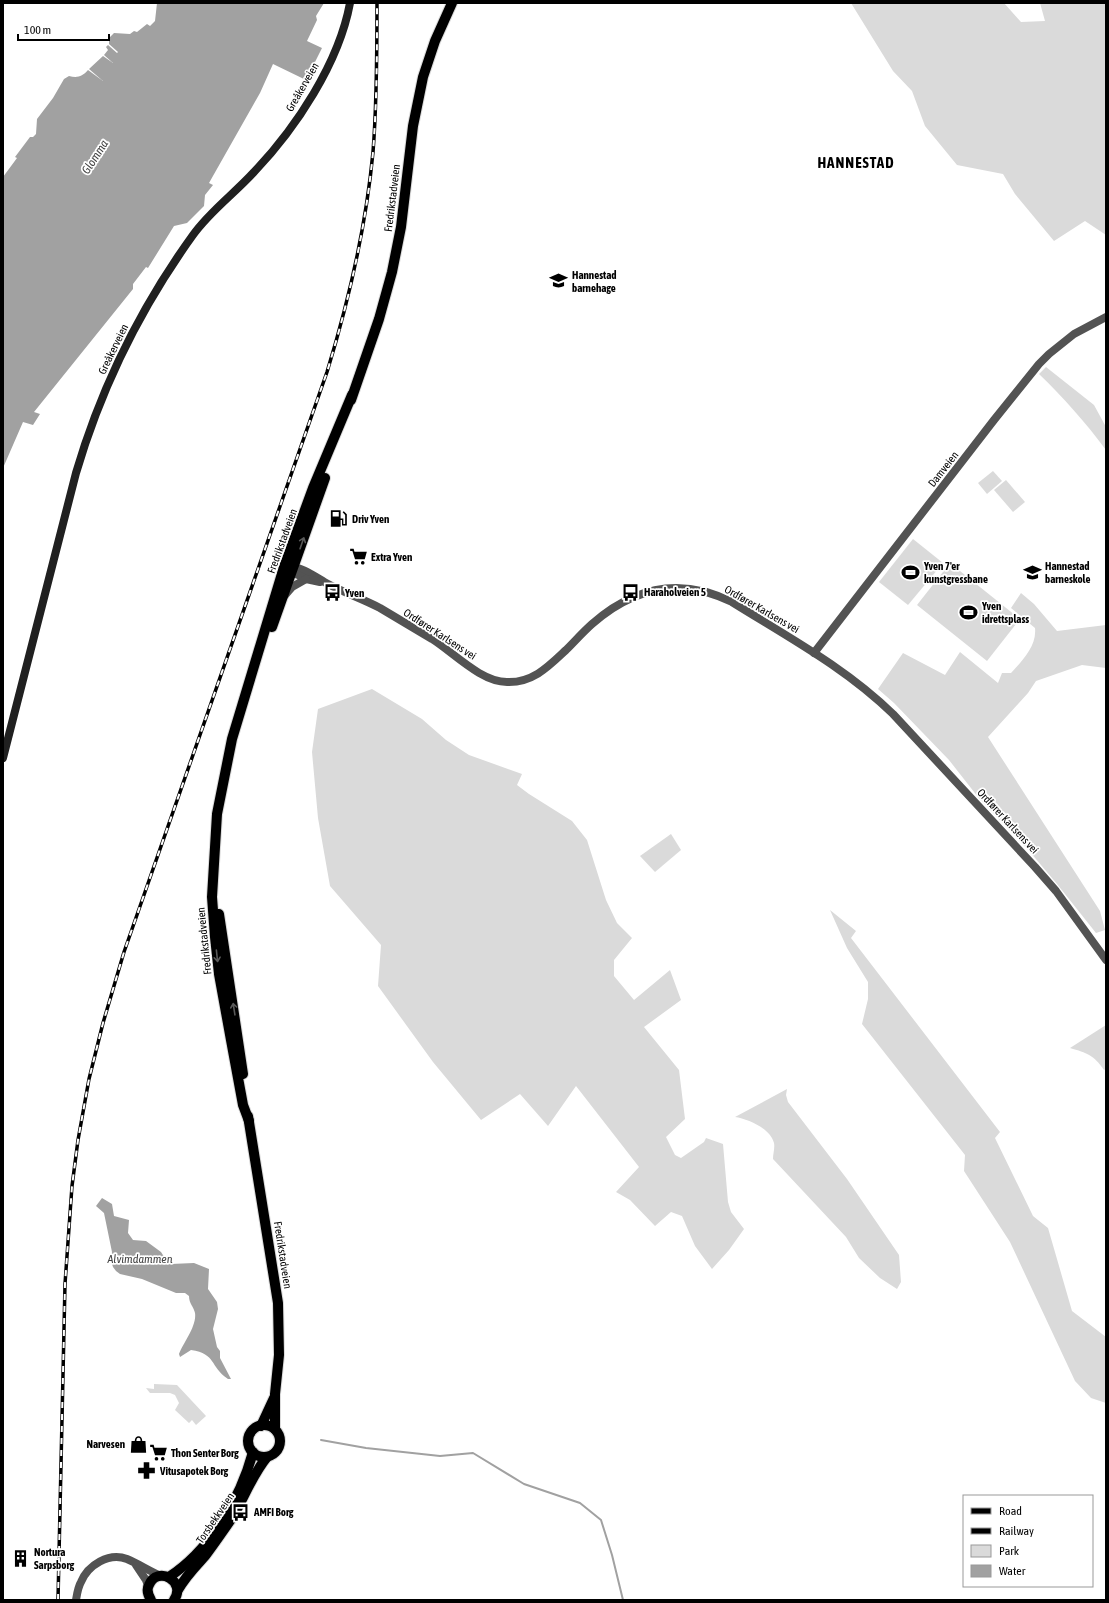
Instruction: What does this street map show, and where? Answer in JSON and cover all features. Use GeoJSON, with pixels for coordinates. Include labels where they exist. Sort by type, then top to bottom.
{"type":"FeatureCollection","features":[{"type":"Feature","properties":{"kind":"main road","name":"Greåkerveien"},"geometry":{"type":"LineString","coordinates":[[3,758],[76,473],[88,436],[118,363],[154,295],[193,234],[211,213],[267,159],[301,112],[321,78],[332,55],[346,20],[350,3]]}},
{"type":"Feature","properties":{"kind":"main road","name":"Fredrikstadveien"},"geometry":{"type":"LineString","coordinates":[[275,1429],[275,1394],[279,1355],[278,1303],[249,1121],[243,1105],[219,974],[212,897],[214,845],[222,783],[232,739],[245,698],[283,598],[313,488],[352,395],[379,318],[392,272],[401,227],[412,126],[424,77],[435,41],[452,3]]}},
{"type":"Feature","properties":{"kind":"main road","name":"Fredrikstadveien"},"geometry":{"type":"LineString","coordinates":[[245,698],[249,680],[290,569]]}},
{"type":"Feature","properties":{"kind":"main road","name":"Fredrikstadveien"},"geometry":{"type":"LineString","coordinates":[[261,1426],[275,1394]]}},
{"type":"Feature","properties":{"kind":"main road"},"geometry":{"type":"LineString","coordinates":[[261,1426],[270,1426],[275,1429],[280,1437],[279,1446],[275,1453],[267,1457],[257,1455],[253,1452],[249,1443],[249,1438],[254,1429],[261,1426]]}},
{"type":"Feature","properties":{"kind":"main road","name":"Torsbekkveien"},"geometry":{"type":"LineString","coordinates":[[147,1595],[153,1579],[165,1576],[189,1562],[206,1542],[220,1523],[240,1489],[253,1452]]}},
{"type":"Feature","properties":{"kind":"main road","name":"Torsbekkveien"},"geometry":{"type":"LineString","coordinates":[[177,1596],[186,1577],[225,1528],[247,1492],[257,1469],[267,1457]]}},
{"type":"Feature","properties":{"kind":"main road"},"geometry":{"type":"LineString","coordinates":[[165,1576],[175,1582],[177,1596]]}},
{"type":"Feature","properties":{"kind":"street","name":"Damveien"},"geometry":{"type":"LineString","coordinates":[[814,653],[849,610],[989,426],[1039,364],[1074,334],[1106,317]]}},
{"type":"Feature","properties":{"kind":"street","name":"Ordfører Karlsens vei"},"geometry":{"type":"LineString","coordinates":[[290,569],[306,579],[328,584]]}},
{"type":"Feature","properties":{"kind":"street","name":"Ordfører Karlsens vei"},"geometry":{"type":"LineString","coordinates":[[290,569],[328,584],[379,608],[432,639],[484,676],[502,682],[524,680],[537,675],[548,667],[593,624],[610,611],[642,593],[657,590],[695,590],[719,596],[732,602],[814,653],[873,694],[1035,867],[1056,891],[1106,960]]}},
{"type":"Feature","properties":{"kind":"street"},"geometry":{"type":"LineString","coordinates":[[283,598],[292,587],[306,579]]}},
{"type":"Feature","properties":{"kind":"street"},"geometry":{"type":"LineString","coordinates":[[76,1600],[81,1581],[87,1573],[102,1560],[120,1557],[165,1576]]}},
{"type":"Feature","properties":{"kind":"street"},"geometry":{"type":"LineString","coordinates":[[135,1564],[146,1580],[147,1595]]}},
{"type":"Feature","properties":{"kind":"green space"},"geometry":{"type":"Polygon","coordinates":[[[851,3],[1004,3],[1021,22],[1045,21],[1040,3],[1106,3],[1106,235],[1085,221],[1054,241],[1015,194],[1003,174],[957,165],[925,126],[912,91],[893,71],[851,3]]]}},
{"type":"Feature","properties":{"kind":"green space"},"geometry":{"type":"Polygon","coordinates":[[[1046,367],[1094,405],[1106,427],[1106,450],[1091,430],[1039,374],[1046,367]]]}},
{"type":"Feature","properties":{"kind":"green space"},"geometry":{"type":"Polygon","coordinates":[[[993,471],[1002,481],[987,494],[978,483],[993,471]]]}},
{"type":"Feature","properties":{"kind":"green space"},"geometry":{"type":"Polygon","coordinates":[[[1006,480],[1025,502],[1013,512],[994,490],[1006,480]]]}},
{"type":"Feature","properties":{"kind":"green space","name":"Yven 7'er kunstgressbane"},"geometry":{"type":"Polygon","coordinates":[[[913,539],[943,563],[908,605],[879,582],[913,539]]]}},
{"type":"Feature","properties":{"kind":"green space","name":"Yven idrettsplass"},"geometry":{"type":"Polygon","coordinates":[[[950,563],[1020,619],[987,661],[917,605],[950,563]]]}},
{"type":"Feature","properties":{"kind":"green space"},"geometry":{"type":"Polygon","coordinates":[[[1021,593],[1034,604],[1057,631],[1106,625],[1106,668],[1082,665],[1036,681],[1028,693],[988,737],[1100,911],[1105,930],[1096,933],[1030,852],[978,797],[949,760],[894,703],[878,689],[903,653],[945,675],[960,652],[998,683],[1002,673],[1011,673],[1020,663],[1028,653],[1034,641],[1035,628],[1011,608],[1021,593]]]}},
{"type":"Feature","properties":{"kind":"green space"},"geometry":{"type":"Polygon","coordinates":[[[372,689],[422,719],[446,740],[469,755],[522,774],[517,785],[572,821],[587,840],[606,900],[617,923],[632,938],[614,960],[614,976],[634,1000],[670,970],[681,1000],[644,1027],[679,1070],[685,1119],[666,1137],[675,1155],[681,1158],[704,1142],[706,1138],[723,1144],[728,1202],[731,1212],[744,1229],[729,1250],[712,1269],[695,1246],[682,1216],[671,1212],[655,1226],[630,1200],[616,1192],[639,1167],[576,1086],[548,1126],[520,1094],[481,1120],[433,1062],[378,986],[381,945],[330,886],[318,818],[312,752],[318,709],[372,689]]]}},
{"type":"Feature","properties":{"kind":"green space"},"geometry":{"type":"Polygon","coordinates":[[[671,834],[681,850],[655,872],[640,856],[671,834]]]}},
{"type":"Feature","properties":{"kind":"green space"},"geometry":{"type":"Polygon","coordinates":[[[830,910],[856,931],[851,938],[1000,1132],[995,1138],[1033,1216],[1048,1228],[1072,1311],[1106,1337],[1106,1403],[1091,1398],[1075,1381],[1010,1242],[964,1171],[965,1155],[862,1024],[868,999],[868,982],[847,948],[830,910]]]}},
{"type":"Feature","properties":{"kind":"green space"},"geometry":{"type":"Polygon","coordinates":[[[1106,1025],[1106,1069],[1104,1070],[1090,1055],[1070,1048],[1106,1025]]]}},
{"type":"Feature","properties":{"kind":"green space"},"geometry":{"type":"Polygon","coordinates":[[[787,1089],[786,1095],[788,1102],[847,1179],[899,1255],[901,1282],[897,1289],[880,1278],[859,1258],[846,1237],[773,1159],[774,1143],[768,1133],[752,1122],[735,1117],[787,1089]]]}},
{"type":"Feature","properties":{"kind":"green space"},"geometry":{"type":"Polygon","coordinates":[[[154,1384],[177,1385],[206,1416],[196,1425],[192,1420],[189,1423],[175,1410],[179,1403],[175,1395],[170,1393],[150,1393],[146,1388],[154,1389],[154,1384]]]}},
{"type":"Feature","properties":{"kind":"water","name":"Glomma"},"geometry":{"type":"Polygon","coordinates":[[[157,3],[324,3],[316,16],[317,20],[307,41],[322,48],[306,80],[273,64],[260,93],[209,183],[213,185],[205,195],[204,206],[187,223],[174,226],[148,268],[146,267],[133,284],[133,289],[34,412],[40,414],[33,425],[23,422],[3,468],[3,177],[17,158],[15,157],[30,137],[33,137],[36,134],[37,119],[53,98],[64,79],[69,76],[79,76],[88,70],[103,81],[89,69],[103,56],[113,63],[104,55],[108,50],[106,47],[108,45],[117,53],[118,52],[109,44],[109,38],[114,33],[130,34],[134,31],[137,32],[147,24],[150,26],[155,21],[157,3]]]}},
{"type":"Feature","properties":{"kind":"water","name":"Alvimdammen"},"geometry":{"type":"Polygon","coordinates":[[[102,1198],[112,1204],[114,1216],[129,1220],[128,1233],[133,1240],[146,1241],[161,1252],[168,1263],[194,1263],[209,1269],[208,1289],[217,1302],[218,1309],[213,1329],[217,1347],[220,1351],[220,1358],[231,1379],[228,1379],[222,1374],[205,1354],[191,1350],[180,1357],[179,1354],[192,1329],[195,1318],[195,1313],[189,1296],[185,1293],[176,1293],[142,1279],[120,1274],[113,1267],[111,1261],[112,1252],[104,1213],[96,1206],[102,1198]]]}},
{"type":"Feature","properties":{"kind":"waterway"},"geometry":{"type":"LineString","coordinates":[[321,1440],[366,1448],[440,1456],[473,1453],[524,1484],[580,1503],[601,1520],[612,1555],[623,1600]]}},
{"type":"Feature","properties":{"kind":"railway"},"geometry":{"type":"LineString","coordinates":[[58,1600],[65,1284],[72,1186],[78,1140],[89,1079],[103,1023],[124,952],[327,372],[342,318],[356,263],[370,180],[376,96],[377,3]]}},
{"type":"Feature","properties":{"kind":"place","name":"Hannestad barnehage"},"geometry":{"type":"Point","coordinates":[559,281]}},
{"type":"Feature","properties":{"kind":"place","name":"Driv Yven"},"geometry":{"type":"Point","coordinates":[339,519]}},
{"type":"Feature","properties":{"kind":"place","name":"Extra Yven"},"geometry":{"type":"Point","coordinates":[358,557]}},
{"type":"Feature","properties":{"kind":"place","name":"Yven 7'er kunstgressbane"},"geometry":{"type":"Point","coordinates":[911,572]}},
{"type":"Feature","properties":{"kind":"place","name":"Hannestad barneskole"},"geometry":{"type":"Point","coordinates":[1032,572]}},
{"type":"Feature","properties":{"kind":"place","name":"Haraholveien 5"},"geometry":{"type":"Point","coordinates":[631,592]}},
{"type":"Feature","properties":{"kind":"place","name":"Yven"},"geometry":{"type":"Point","coordinates":[332,593]}},
{"type":"Feature","properties":{"kind":"place","name":"Yven idrettsplass"},"geometry":{"type":"Point","coordinates":[969,612]}},
{"type":"Feature","properties":{"kind":"place","name":"Narvesen"},"geometry":{"type":"Point","coordinates":[138,1444]}},
{"type":"Feature","properties":{"kind":"place","name":"Thon Senter Borg"},"geometry":{"type":"Point","coordinates":[158,1453]}},
{"type":"Feature","properties":{"kind":"place","name":"Vitusapotek Borg"},"geometry":{"type":"Point","coordinates":[147,1471]}},
{"type":"Feature","properties":{"kind":"place","name":"AMFI Borg"},"geometry":{"type":"Point","coordinates":[241,1512]}},
{"type":"Feature","properties":{"kind":"place","name":"Nortura Sarpsborg"},"geometry":{"type":"Point","coordinates":[21,1558]}},
{"type":"Feature","properties":{"kind":"district","name":"HANNESTAD"},"geometry":{"type":"Point","coordinates":[856,163]}}]}
